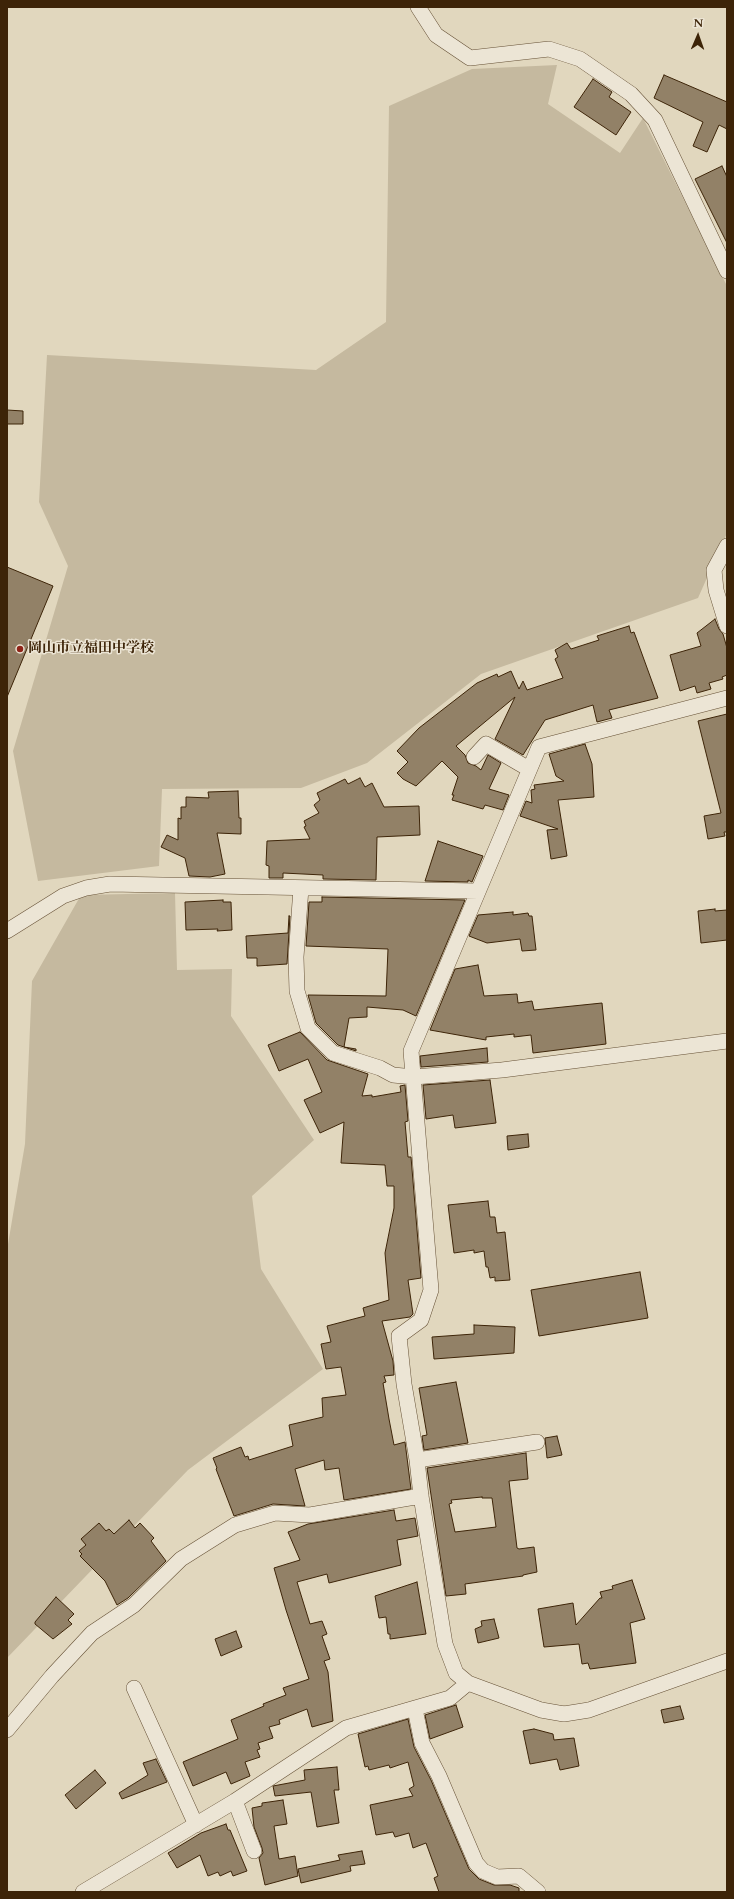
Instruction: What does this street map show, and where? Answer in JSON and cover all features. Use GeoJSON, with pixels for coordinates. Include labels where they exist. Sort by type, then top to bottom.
{"type":"FeatureCollection","features":[{"type":"Feature","properties":{"kind":"street"},"geometry":{"type":"LineString","coordinates":[[418,7],[436,35],[470,58],[549,49],[580,59],[631,94],[655,120],[727,271]]}},
{"type":"Feature","properties":{"kind":"street"},"geometry":{"type":"LineString","coordinates":[[727,546],[714,570],[716,590],[727,626]]}},
{"type":"Feature","properties":{"kind":"street"},"geometry":{"type":"LineString","coordinates":[[727,698],[538,747],[411,1051],[431,1290],[421,1320],[399,1336],[404,1384],[445,1644],[456,1673],[468,1683],[541,1710],[564,1714],[590,1710],[727,1660]]}},
{"type":"Feature","properties":{"kind":"street"},"geometry":{"type":"LineString","coordinates":[[474,757],[486,744],[529,769]]}},
{"type":"Feature","properties":{"kind":"street"},"geometry":{"type":"LineString","coordinates":[[7,931],[63,896],[86,888],[110,884],[478,891]]}},
{"type":"Feature","properties":{"kind":"street"},"geometry":{"type":"LineString","coordinates":[[301,888],[296,957],[297,984],[308,1028],[334,1053],[380,1068],[393,1075],[414,1077],[502,1070],[727,1041]]}},
{"type":"Feature","properties":{"kind":"street"},"geometry":{"type":"LineString","coordinates":[[417,1460],[537,1442]]}},
{"type":"Feature","properties":{"kind":"street"},"geometry":{"type":"LineString","coordinates":[[7,1730],[52,1676],[92,1632],[134,1605],[181,1559],[235,1525],[275,1513],[310,1515],[421,1496]]}},
{"type":"Feature","properties":{"kind":"street"},"geometry":{"type":"LineString","coordinates":[[84,1892],[235,1802],[346,1728],[450,1698],[468,1683]]}},
{"type":"Feature","properties":{"kind":"street"},"geometry":{"type":"LineString","coordinates":[[134,1688],[196,1825]]}},
{"type":"Feature","properties":{"kind":"street"},"geometry":{"type":"LineString","coordinates":[[415,1709],[422,1742],[439,1776],[476,1863],[483,1871],[497,1877],[519,1876],[538,1892]]}},
{"type":"Feature","properties":{"kind":"street"},"geometry":{"type":"LineString","coordinates":[[235,1802],[254,1852]]}},
{"type":"Feature","properties":{"kind":"shaded area"},"geometry":{"type":"Polygon","coordinates":[[[557,65],[548,104],[620,153],[643,118],[727,286],[727,533],[698,598],[481,674],[367,763],[301,788],[162,789],[159,866],[38,881],[13,751],[68,566],[39,502],[47,355],[316,370],[386,322],[389,106],[472,69],[557,65]]]}},
{"type":"Feature","properties":{"kind":"shaded area"},"geometry":{"type":"Polygon","coordinates":[[[175,893],[177,970],[232,969],[231,1016],[314,1140],[252,1196],[261,1269],[323,1369],[188,1470],[7,1658],[7,1250],[25,1144],[32,981],[81,895],[175,893]]]}},
{"type":"Feature","properties":{"kind":"building"},"geometry":{"type":"Polygon","coordinates":[[[664,75],[727,102],[727,129],[719,125],[707,152],[693,146],[703,122],[654,98],[664,75]]]}},
{"type":"Feature","properties":{"kind":"building"},"geometry":{"type":"Polygon","coordinates":[[[593,79],[612,92],[609,97],[631,112],[616,135],[574,107],[593,79]]]}},
{"type":"Feature","properties":{"kind":"building"},"geometry":{"type":"Polygon","coordinates":[[[722,166],[727,177],[727,243],[695,179],[722,166]]]}},
{"type":"Feature","properties":{"kind":"building"},"geometry":{"type":"Polygon","coordinates":[[[7,410],[23,411],[23,424],[7,424],[7,410]]]}},
{"type":"Feature","properties":{"kind":"building"},"geometry":{"type":"Polygon","coordinates":[[[7,567],[53,586],[7,697],[7,567]]]}},
{"type":"Feature","properties":{"kind":"building"},"geometry":{"type":"Polygon","coordinates":[[[715,619],[723,634],[727,648],[727,675],[722,677],[723,679],[709,683],[711,689],[697,693],[695,686],[680,691],[670,655],[701,646],[697,633],[715,619]]]}},
{"type":"Feature","properties":{"kind":"building"},"geometry":{"type":"Polygon","coordinates":[[[629,626],[631,633],[634,632],[658,698],[609,710],[612,718],[597,722],[593,705],[545,720],[523,755],[495,739],[515,697],[456,746],[465,755],[468,763],[481,770],[488,755],[501,763],[489,789],[509,795],[503,810],[485,805],[483,809],[452,800],[454,795],[452,795],[458,777],[442,761],[416,786],[403,779],[397,773],[408,762],[397,751],[419,728],[477,683],[497,674],[498,677],[511,671],[519,689],[523,681],[527,690],[563,678],[555,659],[558,657],[555,650],[567,643],[571,649],[599,640],[597,636],[629,626]]]}},
{"type":"Feature","properties":{"kind":"building"},"geometry":{"type":"Polygon","coordinates":[[[727,714],[727,832],[724,832],[725,836],[708,839],[704,816],[721,813],[698,721],[727,714]]]}},
{"type":"Feature","properties":{"kind":"building"},"geometry":{"type":"Polygon","coordinates":[[[585,744],[592,764],[594,797],[558,800],[567,856],[551,859],[547,830],[558,829],[520,816],[526,801],[532,803],[531,790],[535,789],[534,785],[564,781],[556,776],[549,754],[585,744]]]}},
{"type":"Feature","properties":{"kind":"building"},"geometry":{"type":"Polygon","coordinates":[[[360,778],[365,787],[372,783],[384,807],[419,806],[420,835],[377,837],[376,880],[323,879],[323,875],[283,873],[283,878],[269,878],[269,866],[266,865],[267,841],[310,839],[304,827],[306,826],[304,821],[319,813],[314,805],[320,800],[317,793],[345,779],[348,784],[360,778]]]}},
{"type":"Feature","properties":{"kind":"building"},"geometry":{"type":"Polygon","coordinates":[[[238,791],[241,834],[217,833],[225,874],[210,877],[189,876],[185,858],[161,847],[167,835],[178,840],[178,818],[181,819],[181,807],[186,807],[186,797],[209,798],[208,792],[238,791]]]}},
{"type":"Feature","properties":{"kind":"building"},"geometry":{"type":"Polygon","coordinates":[[[438,841],[483,856],[472,882],[468,880],[468,882],[425,881],[438,841]]]}},
{"type":"Feature","properties":{"kind":"building"},"geometry":{"type":"Polygon","coordinates":[[[322,897],[465,900],[416,1016],[403,1010],[367,1007],[367,1017],[349,1018],[344,1047],[338,1045],[316,1023],[308,995],[386,996],[388,949],[306,946],[309,902],[322,902],[322,897]]]}},
{"type":"Feature","properties":{"kind":"building"},"geometry":{"type":"Polygon","coordinates":[[[223,900],[223,902],[231,902],[232,930],[186,930],[185,902],[223,900]]]}},
{"type":"Feature","properties":{"kind":"building"},"geometry":{"type":"Polygon","coordinates":[[[715,909],[715,911],[727,910],[727,940],[701,943],[698,911],[715,909]]]}},
{"type":"Feature","properties":{"kind":"building"},"geometry":{"type":"Polygon","coordinates":[[[513,912],[513,915],[528,913],[529,916],[532,916],[536,950],[522,951],[520,939],[487,943],[469,936],[478,915],[513,912]]]}},
{"type":"Feature","properties":{"kind":"building"},"geometry":{"type":"Polygon","coordinates":[[[289,916],[287,964],[257,966],[257,958],[247,958],[246,936],[288,933],[289,916]]]}},
{"type":"Feature","properties":{"kind":"building"},"geometry":{"type":"Polygon","coordinates":[[[478,965],[484,996],[517,994],[518,1003],[532,1001],[534,1010],[602,1003],[606,1044],[533,1053],[531,1035],[514,1037],[514,1034],[486,1037],[486,1040],[430,1030],[455,969],[478,965]]]}},
{"type":"Feature","properties":{"kind":"building"},"geometry":{"type":"Polygon","coordinates":[[[300,1032],[327,1060],[368,1074],[362,1096],[372,1095],[372,1097],[401,1092],[400,1086],[405,1085],[408,1121],[405,1122],[408,1157],[411,1157],[421,1278],[408,1280],[413,1314],[410,1317],[382,1321],[393,1361],[394,1375],[384,1376],[386,1382],[383,1383],[389,1419],[394,1445],[405,1442],[411,1489],[344,1500],[339,1468],[325,1470],[324,1460],[295,1469],[305,1506],[273,1504],[234,1516],[213,1458],[241,1447],[245,1457],[248,1456],[249,1460],[293,1446],[289,1425],[323,1417],[322,1398],[346,1395],[341,1367],[326,1369],[321,1344],[331,1342],[327,1326],[365,1316],[363,1308],[389,1300],[385,1253],[394,1208],[394,1186],[387,1186],[385,1165],[341,1163],[344,1122],[320,1133],[304,1100],[322,1092],[308,1059],[279,1071],[268,1045],[300,1032]]]}},
{"type":"Feature","properties":{"kind":"building"},"geometry":{"type":"Polygon","coordinates":[[[344,1047],[356,1049],[356,1051],[344,1047]]]}},
{"type":"Feature","properties":{"kind":"building"},"geometry":{"type":"Polygon","coordinates":[[[487,1048],[488,1062],[421,1067],[420,1056],[487,1048]]]}},
{"type":"Feature","properties":{"kind":"building"},"geometry":{"type":"Polygon","coordinates":[[[490,1080],[496,1123],[455,1128],[453,1115],[426,1119],[423,1085],[490,1080]]]}},
{"type":"Feature","properties":{"kind":"building"},"geometry":{"type":"Polygon","coordinates":[[[528,1134],[529,1147],[508,1150],[507,1136],[528,1134]]]}},
{"type":"Feature","properties":{"kind":"building"},"geometry":{"type":"Polygon","coordinates":[[[488,1201],[490,1217],[495,1217],[497,1233],[505,1232],[510,1280],[495,1281],[495,1277],[490,1278],[488,1267],[486,1267],[484,1251],[474,1253],[474,1250],[454,1253],[448,1205],[488,1201]]]}},
{"type":"Feature","properties":{"kind":"building"},"geometry":{"type":"Polygon","coordinates":[[[640,1272],[648,1318],[539,1336],[531,1290],[640,1272]]]}},
{"type":"Feature","properties":{"kind":"building"},"geometry":{"type":"Polygon","coordinates":[[[474,1325],[515,1327],[514,1353],[434,1359],[432,1337],[474,1334],[474,1325]]]}},
{"type":"Feature","properties":{"kind":"building"},"geometry":{"type":"Polygon","coordinates":[[[456,1382],[468,1443],[424,1450],[422,1436],[427,1435],[419,1388],[456,1382]]]}},
{"type":"Feature","properties":{"kind":"building"},"geometry":{"type":"Polygon","coordinates":[[[557,1436],[562,1455],[547,1458],[545,1438],[557,1436]]]}},
{"type":"Feature","properties":{"kind":"building"},"geometry":{"type":"Polygon","coordinates":[[[526,1453],[528,1479],[509,1481],[517,1548],[534,1547],[537,1572],[523,1576],[465,1584],[466,1594],[446,1596],[427,1468],[526,1453]],[[492,1498],[451,1500],[452,1503],[449,1504],[455,1532],[496,1527],[492,1498]]]}},
{"type":"Feature","properties":{"kind":"building"},"geometry":{"type":"Polygon","coordinates":[[[394,1510],[396,1521],[415,1518],[418,1536],[397,1540],[401,1565],[329,1583],[327,1574],[297,1582],[310,1624],[322,1621],[327,1634],[322,1636],[330,1659],[324,1661],[328,1672],[333,1721],[312,1727],[307,1709],[279,1720],[280,1724],[269,1727],[273,1738],[258,1743],[260,1749],[257,1750],[260,1757],[245,1762],[250,1776],[231,1784],[226,1772],[193,1786],[183,1762],[238,1739],[231,1720],[264,1706],[263,1704],[286,1695],[283,1688],[309,1679],[274,1568],[300,1560],[288,1532],[308,1524],[394,1510]]]}},
{"type":"Feature","properties":{"kind":"building"},"geometry":{"type":"Polygon","coordinates":[[[129,1520],[135,1528],[140,1523],[154,1538],[151,1541],[166,1561],[128,1598],[117,1605],[105,1581],[80,1556],[82,1554],[79,1551],[86,1545],[81,1539],[99,1523],[106,1531],[109,1529],[114,1534],[129,1520]]]}},
{"type":"Feature","properties":{"kind":"building"},"geometry":{"type":"Polygon","coordinates":[[[632,1580],[645,1619],[630,1623],[636,1663],[590,1669],[588,1663],[582,1664],[579,1644],[544,1647],[538,1609],[573,1603],[576,1625],[600,1598],[602,1598],[600,1592],[613,1589],[612,1586],[632,1580]]]}},
{"type":"Feature","properties":{"kind":"building"},"geometry":{"type":"Polygon","coordinates":[[[417,1582],[426,1634],[390,1639],[386,1617],[379,1618],[375,1596],[417,1582]]]}},
{"type":"Feature","properties":{"kind":"building"},"geometry":{"type":"Polygon","coordinates":[[[56,1597],[74,1614],[68,1620],[72,1624],[53,1639],[35,1624],[35,1622],[56,1597]]]}},
{"type":"Feature","properties":{"kind":"building"},"geometry":{"type":"Polygon","coordinates":[[[494,1619],[499,1638],[478,1643],[475,1629],[482,1626],[481,1621],[494,1619]]]}},
{"type":"Feature","properties":{"kind":"building"},"geometry":{"type":"Polygon","coordinates":[[[236,1631],[242,1647],[221,1656],[215,1639],[236,1631]]]}},
{"type":"Feature","properties":{"kind":"building"},"geometry":{"type":"Polygon","coordinates":[[[456,1705],[463,1727],[430,1739],[425,1715],[456,1705]]]}},
{"type":"Feature","properties":{"kind":"building"},"geometry":{"type":"Polygon","coordinates":[[[680,1706],[684,1719],[664,1723],[661,1710],[680,1706]]]}},
{"type":"Feature","properties":{"kind":"building"},"geometry":{"type":"Polygon","coordinates":[[[408,1719],[414,1747],[431,1780],[469,1869],[479,1879],[494,1885],[510,1885],[519,1888],[519,1892],[439,1892],[434,1878],[438,1876],[426,1843],[413,1848],[409,1833],[395,1837],[393,1832],[376,1835],[370,1805],[413,1796],[409,1789],[414,1786],[408,1762],[390,1768],[389,1765],[369,1770],[368,1766],[365,1767],[358,1734],[408,1719]]]}},
{"type":"Feature","properties":{"kind":"building"},"geometry":{"type":"Polygon","coordinates":[[[534,1729],[553,1734],[554,1740],[574,1738],[579,1766],[560,1770],[557,1759],[530,1764],[523,1731],[534,1729]]]}},
{"type":"Feature","properties":{"kind":"building"},"geometry":{"type":"Polygon","coordinates":[[[156,1759],[167,1782],[122,1799],[119,1793],[148,1775],[143,1763],[156,1759]]]}},
{"type":"Feature","properties":{"kind":"building"},"geometry":{"type":"Polygon","coordinates":[[[337,1767],[339,1790],[334,1790],[339,1823],[317,1827],[311,1792],[275,1796],[273,1786],[305,1780],[304,1770],[337,1767]]]}},
{"type":"Feature","properties":{"kind":"building"},"geometry":{"type":"Polygon","coordinates":[[[95,1770],[106,1783],[76,1809],[65,1795],[95,1770]]]}},
{"type":"Feature","properties":{"kind":"building"},"geometry":{"type":"Polygon","coordinates":[[[283,1800],[287,1824],[274,1826],[279,1859],[295,1856],[298,1876],[265,1885],[259,1858],[263,1853],[254,1827],[252,1808],[262,1806],[262,1803],[283,1800]]]}},
{"type":"Feature","properties":{"kind":"building"},"geometry":{"type":"Polygon","coordinates":[[[226,1824],[228,1830],[230,1830],[247,1871],[233,1876],[231,1871],[220,1876],[218,1872],[208,1876],[200,1855],[177,1868],[168,1853],[201,1833],[226,1824]]]}},
{"type":"Feature","properties":{"kind":"building"},"geometry":{"type":"Polygon","coordinates":[[[362,1851],[365,1864],[350,1866],[351,1871],[301,1883],[298,1869],[340,1860],[338,1855],[362,1851]]]}},
{"type":"Feature","properties":{"kind":"place","name":"岡山市立福田中学校"},"geometry":{"type":"Point","coordinates":[20,649]}}]}
